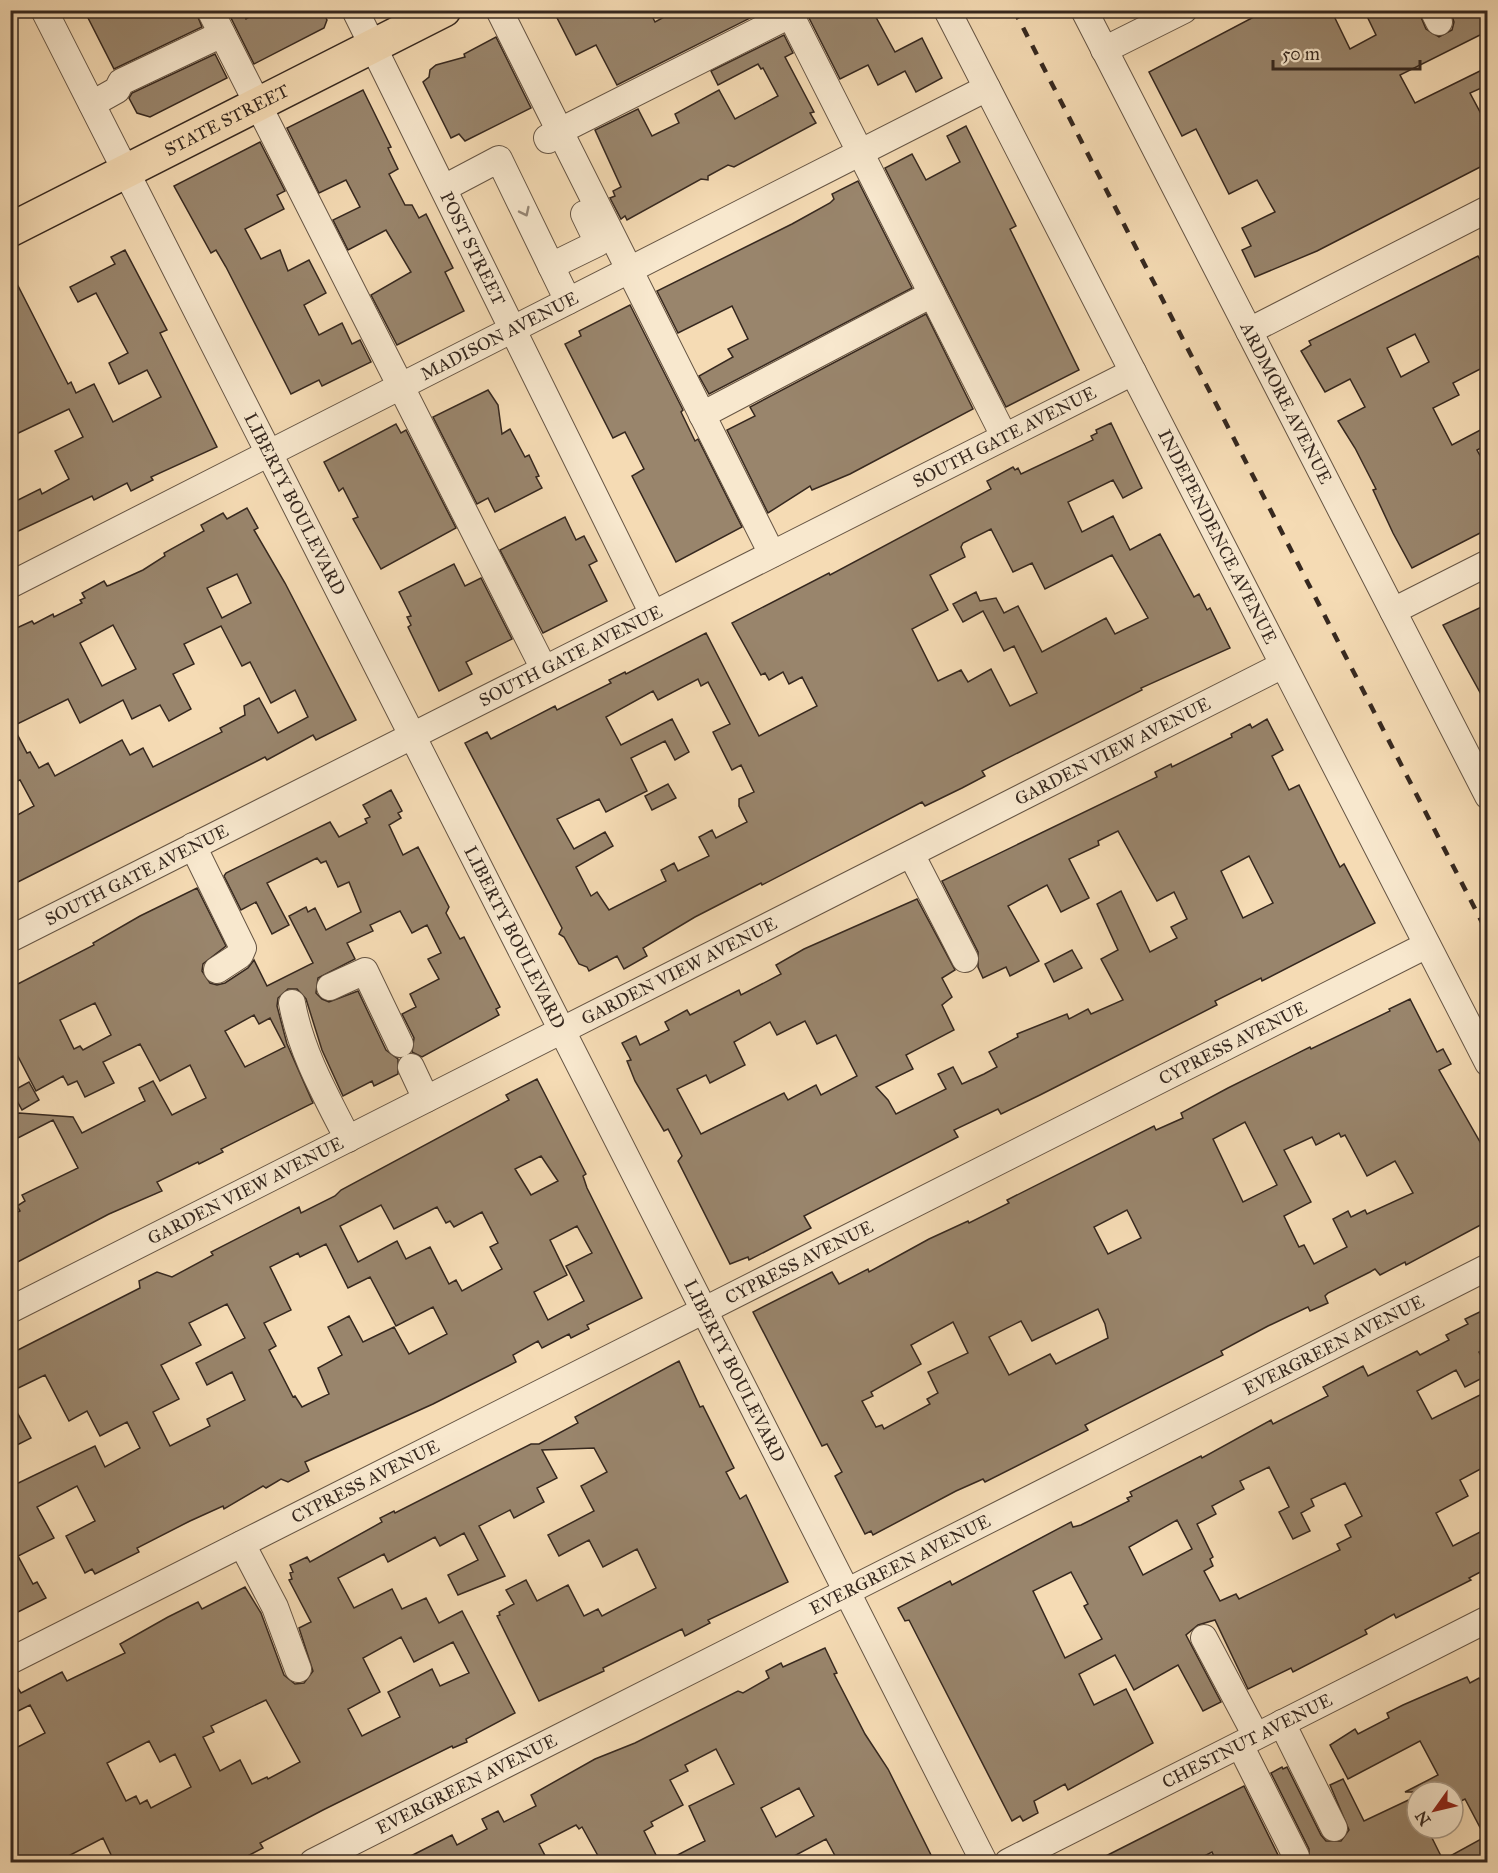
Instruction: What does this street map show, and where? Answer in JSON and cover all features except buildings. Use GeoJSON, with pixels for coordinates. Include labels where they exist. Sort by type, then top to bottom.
{"type":"FeatureCollection","features":[{"type":"Feature","properties":{"kind":"main road","name":"STATE STREET"},"geometry":{"type":"LineString","coordinates":[[10,230],[444,10]]}},
{"type":"Feature","properties":{"kind":"street","name":"LIBERTY BOULEVARD"},"geometry":{"type":"LineString","coordinates":[[44,10],[984,1863]]}},
{"type":"Feature","properties":{"kind":"street"},"geometry":{"type":"LineString","coordinates":[[210,10],[544,669]]}},
{"type":"Feature","properties":{"kind":"street","name":"POST STREET"},"geometry":{"type":"LineString","coordinates":[[355,10],[653,614]]}},
{"type":"Feature","properties":{"kind":"street"},"geometry":{"type":"LineString","coordinates":[[499,10],[772,554]]}},
{"type":"Feature","properties":{"kind":"street","name":"INDEPENDENCE AVENUE"},"geometry":{"type":"LineString","coordinates":[[947,10],[1488,1063]]}},
{"type":"Feature","properties":{"kind":"street","name":"ARDMORE AVENUE"},"geometry":{"type":"LineString","coordinates":[[1084,10],[1488,796]]}},
{"type":"Feature","properties":{"kind":"street"},"geometry":{"type":"LineString","coordinates":[[1104,50],[1184,10]]}},
{"type":"Feature","properties":{"kind":"street"},"geometry":{"type":"LineString","coordinates":[[551,266],[598,243],[547,138],[789,13],[1004,436]]}},
{"type":"Feature","properties":{"kind":"street"},"geometry":{"type":"LineString","coordinates":[[92,104],[117,90],[121,82],[222,34]]}},
{"type":"Feature","properties":{"kind":"street","name":"MADISON AVENUE"},"geometry":{"type":"LineString","coordinates":[[10,585],[987,88]]}},
{"type":"Feature","properties":{"kind":"street"},"geometry":{"type":"LineString","coordinates":[[444,188],[499,159],[568,301]]}},
{"type":"Feature","properties":{"kind":"street"},"geometry":{"type":"LineString","coordinates":[[1249,331],[1488,209]]}},
{"type":"Feature","properties":{"kind":"street"},"geometry":{"type":"LineString","coordinates":[[702,415],[932,294]]}},
{"type":"Feature","properties":{"kind":"street","name":"SOUTH GATE AVENUE"},"geometry":{"type":"LineString","coordinates":[[10,939],[1133,372]]}},
{"type":"Feature","properties":{"kind":"street"},"geometry":{"type":"LineString","coordinates":[[1393,612],[1488,563]]}},
{"type":"Feature","properties":{"kind":"street","name":"GARDEN VIEW AVENUE"},"geometry":{"type":"LineString","coordinates":[[10,1310],[1283,665]]}},
{"type":"Feature","properties":{"kind":"street"},"geometry":{"type":"LineString","coordinates":[[194,846],[243,948],[240,955],[217,970]]}},
{"type":"Feature","properties":{"kind":"street"},"geometry":{"type":"LineString","coordinates":[[911,854],[965,959]]}},
{"type":"Feature","properties":{"kind":"street","name":"CYPRESS AVENUE"},"geometry":{"type":"LineString","coordinates":[[10,1661],[1427,945]]}},
{"type":"Feature","properties":{"kind":"street"},"geometry":{"type":"LineString","coordinates":[[330,987],[365,971],[400,1044]]}},
{"type":"Feature","properties":{"kind":"street"},"geometry":{"type":"LineString","coordinates":[[292,1003],[297,1032],[305,1053],[348,1139]]}},
{"type":"Feature","properties":{"kind":"street"},"geometry":{"type":"LineString","coordinates":[[411,1067],[426,1099]]}},
{"type":"Feature","properties":{"kind":"street","name":"EVERGREEN AVENUE"},"geometry":{"type":"LineString","coordinates":[[313,1863],[1488,1267]]}},
{"type":"Feature","properties":{"kind":"street"},"geometry":{"type":"LineString","coordinates":[[242,1544],[275,1607],[298,1669]]}},
{"type":"Feature","properties":{"kind":"street","name":"CHESTNUT AVENUE"},"geometry":{"type":"LineString","coordinates":[[1008,1863],[1488,1619]]}},
{"type":"Feature","properties":{"kind":"street"},"geometry":{"type":"LineString","coordinates":[[1204,1638],[1296,1856]]}},
{"type":"Feature","properties":{"kind":"street"},"geometry":{"type":"LineString","coordinates":[[1282,1723],[1334,1828]]}},
{"type":"Feature","properties":{"kind":"railway"},"geometry":{"type":"LineString","coordinates":[[1014,10],[1488,934]]}}]}
